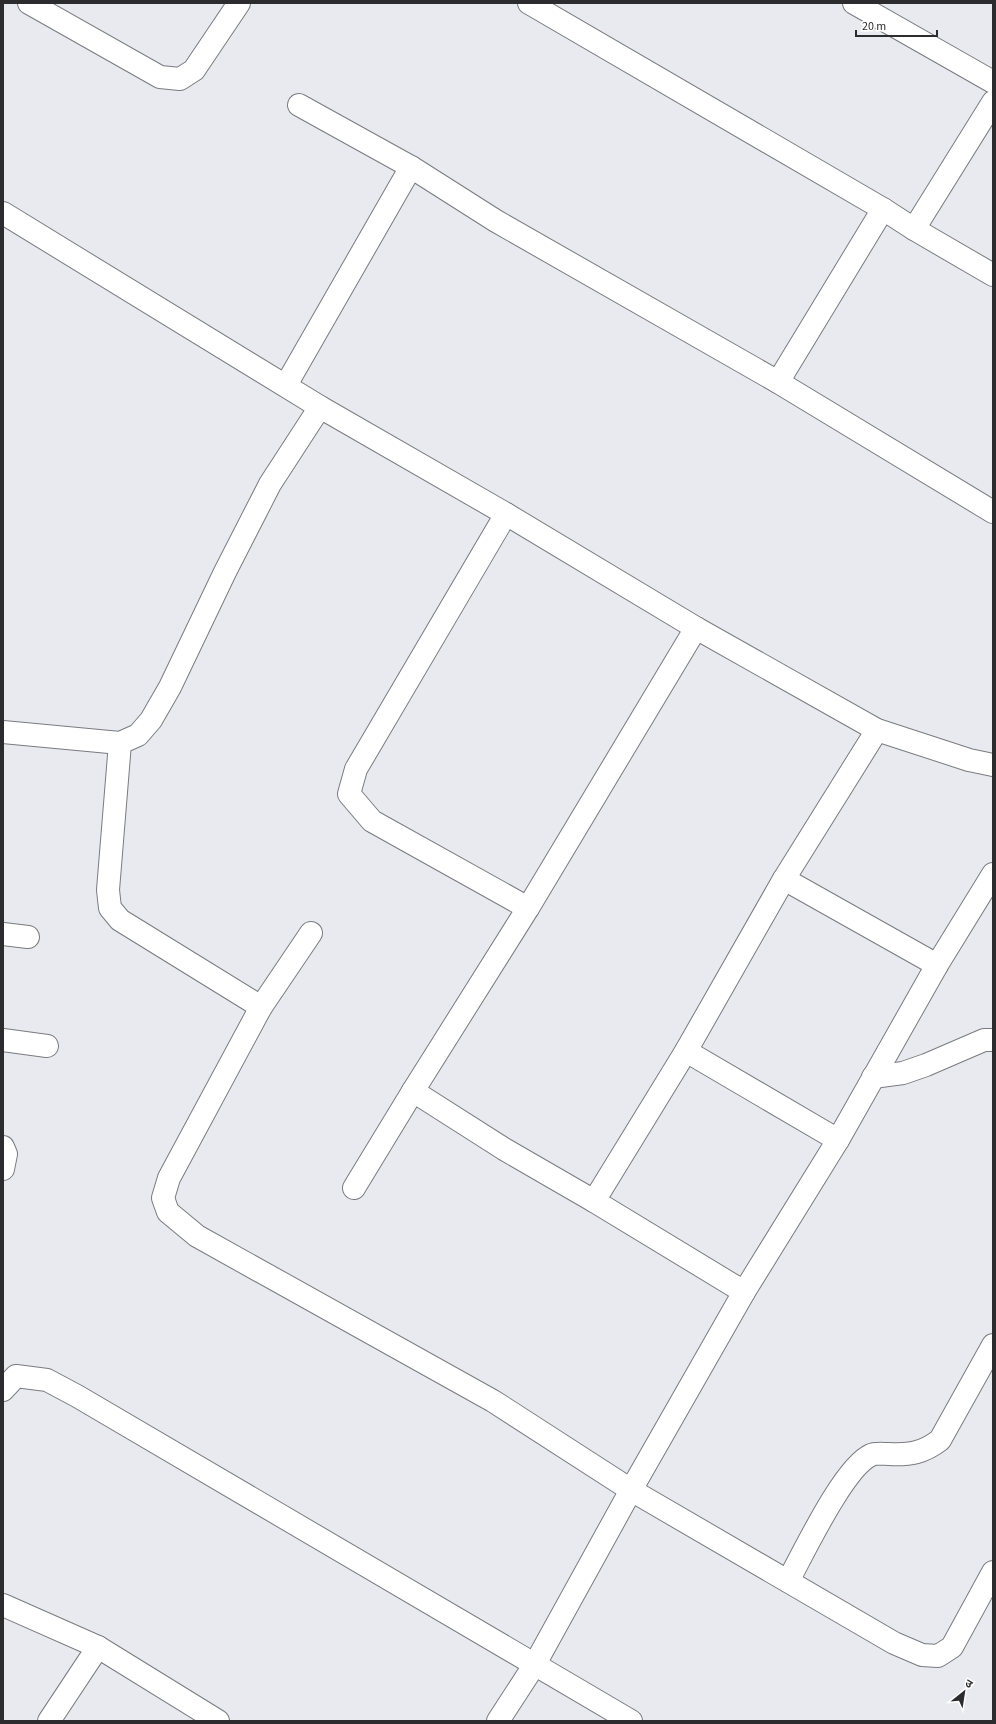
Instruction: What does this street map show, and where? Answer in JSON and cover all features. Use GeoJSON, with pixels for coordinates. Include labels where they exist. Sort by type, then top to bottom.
{"type":"FeatureCollection","features":[{"type":"Feature","properties":{"kind":"street"},"geometry":{"type":"LineString","coordinates":[[29,3],[160,78],[180,79],[194,70],[239,3]]}},
{"type":"Feature","properties":{"kind":"street"},"geometry":{"type":"LineString","coordinates":[[528,3],[883,208],[914,229],[993,275]]}},
{"type":"Feature","properties":{"kind":"street"},"geometry":{"type":"LineString","coordinates":[[854,3],[993,82]]}},
{"type":"Feature","properties":{"kind":"street"},"geometry":{"type":"LineString","coordinates":[[914,229],[993,102]]}},
{"type":"Feature","properties":{"kind":"street"},"geometry":{"type":"LineString","coordinates":[[299,105],[411,167],[496,221],[778,382],[993,512]]}},
{"type":"Feature","properties":{"kind":"street"},"geometry":{"type":"LineString","coordinates":[[286,385],[411,167]]}},
{"type":"Feature","properties":{"kind":"street"},"geometry":{"type":"LineString","coordinates":[[778,382],[883,208]]}},
{"type":"Feature","properties":{"kind":"street"},"geometry":{"type":"LineString","coordinates":[[3,213],[320,407],[506,514],[696,628],[877,730],[961,758],[993,765]]}},
{"type":"Feature","properties":{"kind":"street"},"geometry":{"type":"LineString","coordinates":[[3,732],[120,743],[138,736],[151,720],[170,687],[225,572],[270,484],[320,407]]}},
{"type":"Feature","properties":{"kind":"street"},"geometry":{"type":"LineString","coordinates":[[506,514],[356,769],[349,794],[372,821],[528,908]]}},
{"type":"Feature","properties":{"kind":"street"},"geometry":{"type":"LineString","coordinates":[[354,1188],[413,1090],[528,908],[696,628]]}},
{"type":"Feature","properties":{"kind":"street"},"geometry":{"type":"LineString","coordinates":[[594,1201],[686,1051],[784,879],[877,730]]}},
{"type":"Feature","properties":{"kind":"street"},"geometry":{"type":"LineString","coordinates":[[120,743],[108,890],[110,908],[120,920],[261,1007]]}},
{"type":"Feature","properties":{"kind":"street"},"geometry":{"type":"LineString","coordinates":[[498,1721],[535,1664],[631,1490],[744,1292],[838,1140],[937,965],[993,874]]}},
{"type":"Feature","properties":{"kind":"street"},"geometry":{"type":"LineString","coordinates":[[784,879],[937,965]]}},
{"type":"Feature","properties":{"kind":"street"},"geometry":{"type":"LineString","coordinates":[[311,933],[261,1007],[169,1178],[163,1198],[168,1212],[197,1236],[493,1401],[631,1490],[894,1643],[922,1655],[938,1656],[952,1647],[993,1572]]}},
{"type":"Feature","properties":{"kind":"street"},"geometry":{"type":"LineString","coordinates":[[3,934],[28,937]]}},
{"type":"Feature","properties":{"kind":"street"},"geometry":{"type":"LineString","coordinates":[[3,1040],[46,1046]]}},
{"type":"Feature","properties":{"kind":"street"},"geometry":{"type":"LineString","coordinates":[[873,1077],[903,1073],[926,1065],[984,1040],[993,1040]]}},
{"type":"Feature","properties":{"kind":"street"},"geometry":{"type":"LineString","coordinates":[[686,1051],[838,1140]]}},
{"type":"Feature","properties":{"kind":"street"},"geometry":{"type":"LineString","coordinates":[[413,1090],[504,1149],[594,1201],[744,1292]]}},
{"type":"Feature","properties":{"kind":"street"},"geometry":{"type":"LineString","coordinates":[[3,1147],[6,1154],[3,1169]]}},
{"type":"Feature","properties":{"kind":"street"},"geometry":{"type":"LineString","coordinates":[[788,1581],[844,1480],[852,1470],[861,1461],[872,1454],[904,1455],[927,1450],[940,1440],[993,1345]]}},
{"type":"Feature","properties":{"kind":"street"},"geometry":{"type":"LineString","coordinates":[[3,1390],[16,1376],[47,1380],[631,1721]]}},
{"type":"Feature","properties":{"kind":"street"},"geometry":{"type":"LineString","coordinates":[[3,1605],[98,1647],[218,1721]]}},
{"type":"Feature","properties":{"kind":"street"},"geometry":{"type":"LineString","coordinates":[[49,1721],[98,1647]]}}]}
